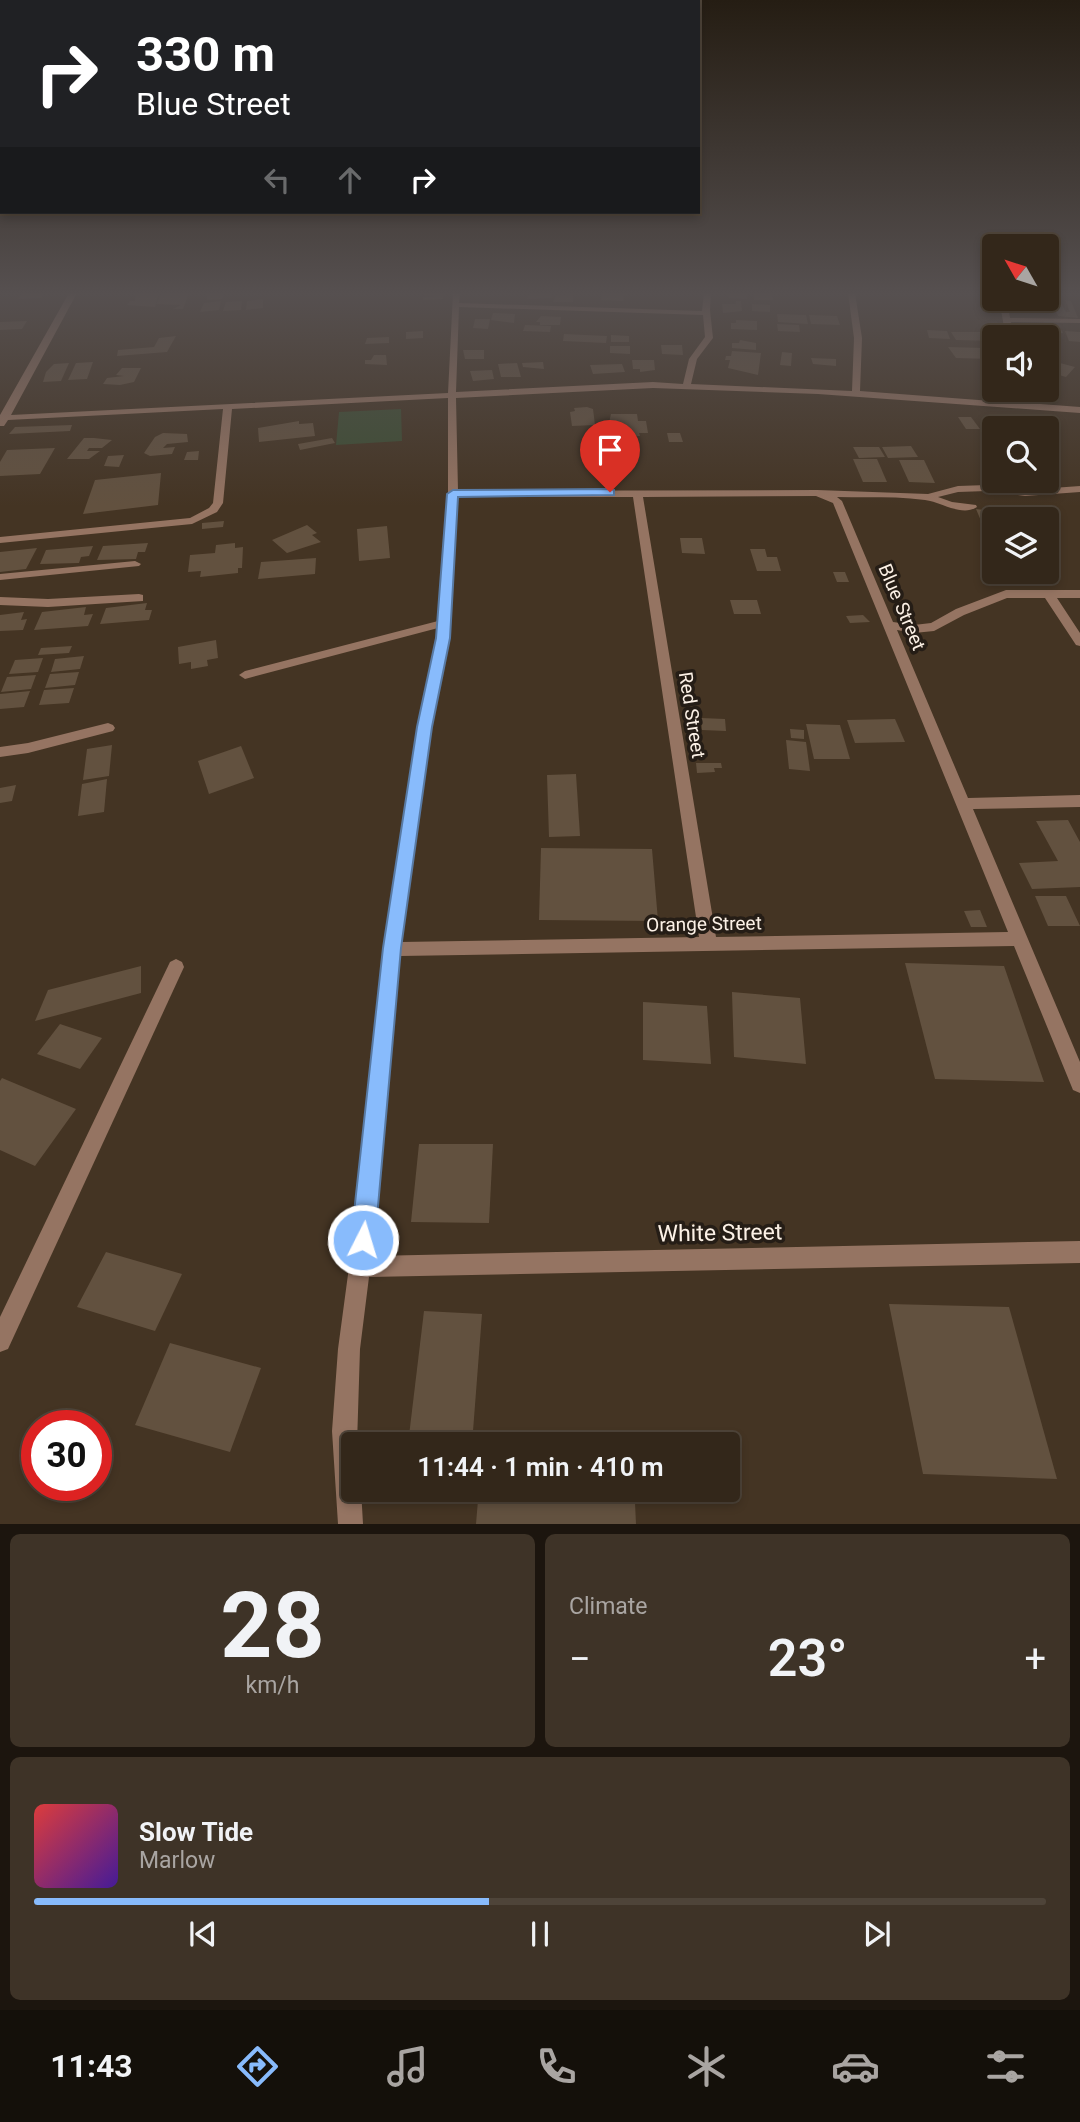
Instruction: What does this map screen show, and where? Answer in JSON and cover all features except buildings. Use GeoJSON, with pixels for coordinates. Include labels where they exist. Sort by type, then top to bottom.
{"type":"FeatureCollection","features":[{"type":"Feature","properties":{"kind":"street"},"geometry":{"type":"LineString","coordinates":[[2,420],[33,364]]}},
{"type":"Feature","properties":{"kind":"street"},"geometry":{"type":"LineString","coordinates":[[351,1524],[345,1431],[349,1349],[392,948],[425,727],[444,623],[453,494],[453,364]]}},
{"type":"Feature","properties":{"kind":"street"},"geometry":{"type":"LineString","coordinates":[[687,385],[687,374],[692,364]]}},
{"type":"Feature","properties":{"kind":"street"},"geometry":{"type":"LineString","coordinates":[[856,394],[857,364]]}},
{"type":"Feature","properties":{"kind":"street"},"geometry":{"type":"LineString","coordinates":[[2,420],[687,385],[1080,410]]}},
{"type":"Feature","properties":{"kind":"street"},"geometry":{"type":"LineString","coordinates":[[1022,402],[1023,406]]}},
{"type":"Feature","properties":{"kind":"street"},"geometry":{"type":"LineString","coordinates":[[0,540],[192,521],[203,516],[218,503],[228,407]]}},
{"type":"Feature","properties":{"kind":"street"},"geometry":{"type":"LineString","coordinates":[[453,494],[817,493],[928,497],[958,489],[987,488],[1017,493],[1080,489]]}},
{"type":"Feature","properties":{"kind":"street","name":"Red Street"},"geometry":{"type":"LineString","coordinates":[[636,492],[709,945]]}},
{"type":"Feature","properties":{"kind":"street","name":"Blue Street"},"geometry":{"type":"LineString","coordinates":[[817,493],[836,501],[965,804],[1017,939],[1080,1084]]}},
{"type":"Feature","properties":{"kind":"street"},"geometry":{"type":"LineString","coordinates":[[928,497],[950,505],[972,507]]}},
{"type":"Feature","properties":{"kind":"street"},"geometry":{"type":"LineString","coordinates":[[0,577],[135,564]]}},
{"type":"Feature","properties":{"kind":"street"},"geometry":{"type":"LineString","coordinates":[[889,625],[924,629],[934,627],[990,598],[1022,593],[1049,596],[1080,594]]}},
{"type":"Feature","properties":{"kind":"street"},"geometry":{"type":"LineString","coordinates":[[1049,596],[1080,642]]}},
{"type":"Feature","properties":{"kind":"street"},"geometry":{"type":"LineString","coordinates":[[0,601],[48,603],[139,598]]}},
{"type":"Feature","properties":{"kind":"street"},"geometry":{"type":"LineString","coordinates":[[245,675],[444,623]]}},
{"type":"Feature","properties":{"kind":"street"},"geometry":{"type":"LineString","coordinates":[[0,752],[28,748],[108,728]]}},
{"type":"Feature","properties":{"kind":"street"},"geometry":{"type":"LineString","coordinates":[[965,804],[1080,801]]}},
{"type":"Feature","properties":{"kind":"street","name":"Orange Street"},"geometry":{"type":"LineString","coordinates":[[392,948],[1017,939]]}},
{"type":"Feature","properties":{"kind":"street"},"geometry":{"type":"LineString","coordinates":[[0,1341],[177,967]]}},
{"type":"Feature","properties":{"kind":"street","name":"White Street"},"geometry":{"type":"LineString","coordinates":[[360,1266],[1080,1252]]}},
{"type":"Feature","properties":{"kind":"green space"},"geometry":{"type":"Polygon","coordinates":[[[401,409],[402,441],[336,445],[339,412],[401,409]]]}},
{"type":"Feature","properties":{"kind":"route"},"geometry":{"type":"LineString","coordinates":[[363,1240],[392,948],[425,727],[443,638],[453,494],[610,492]]}}]}
